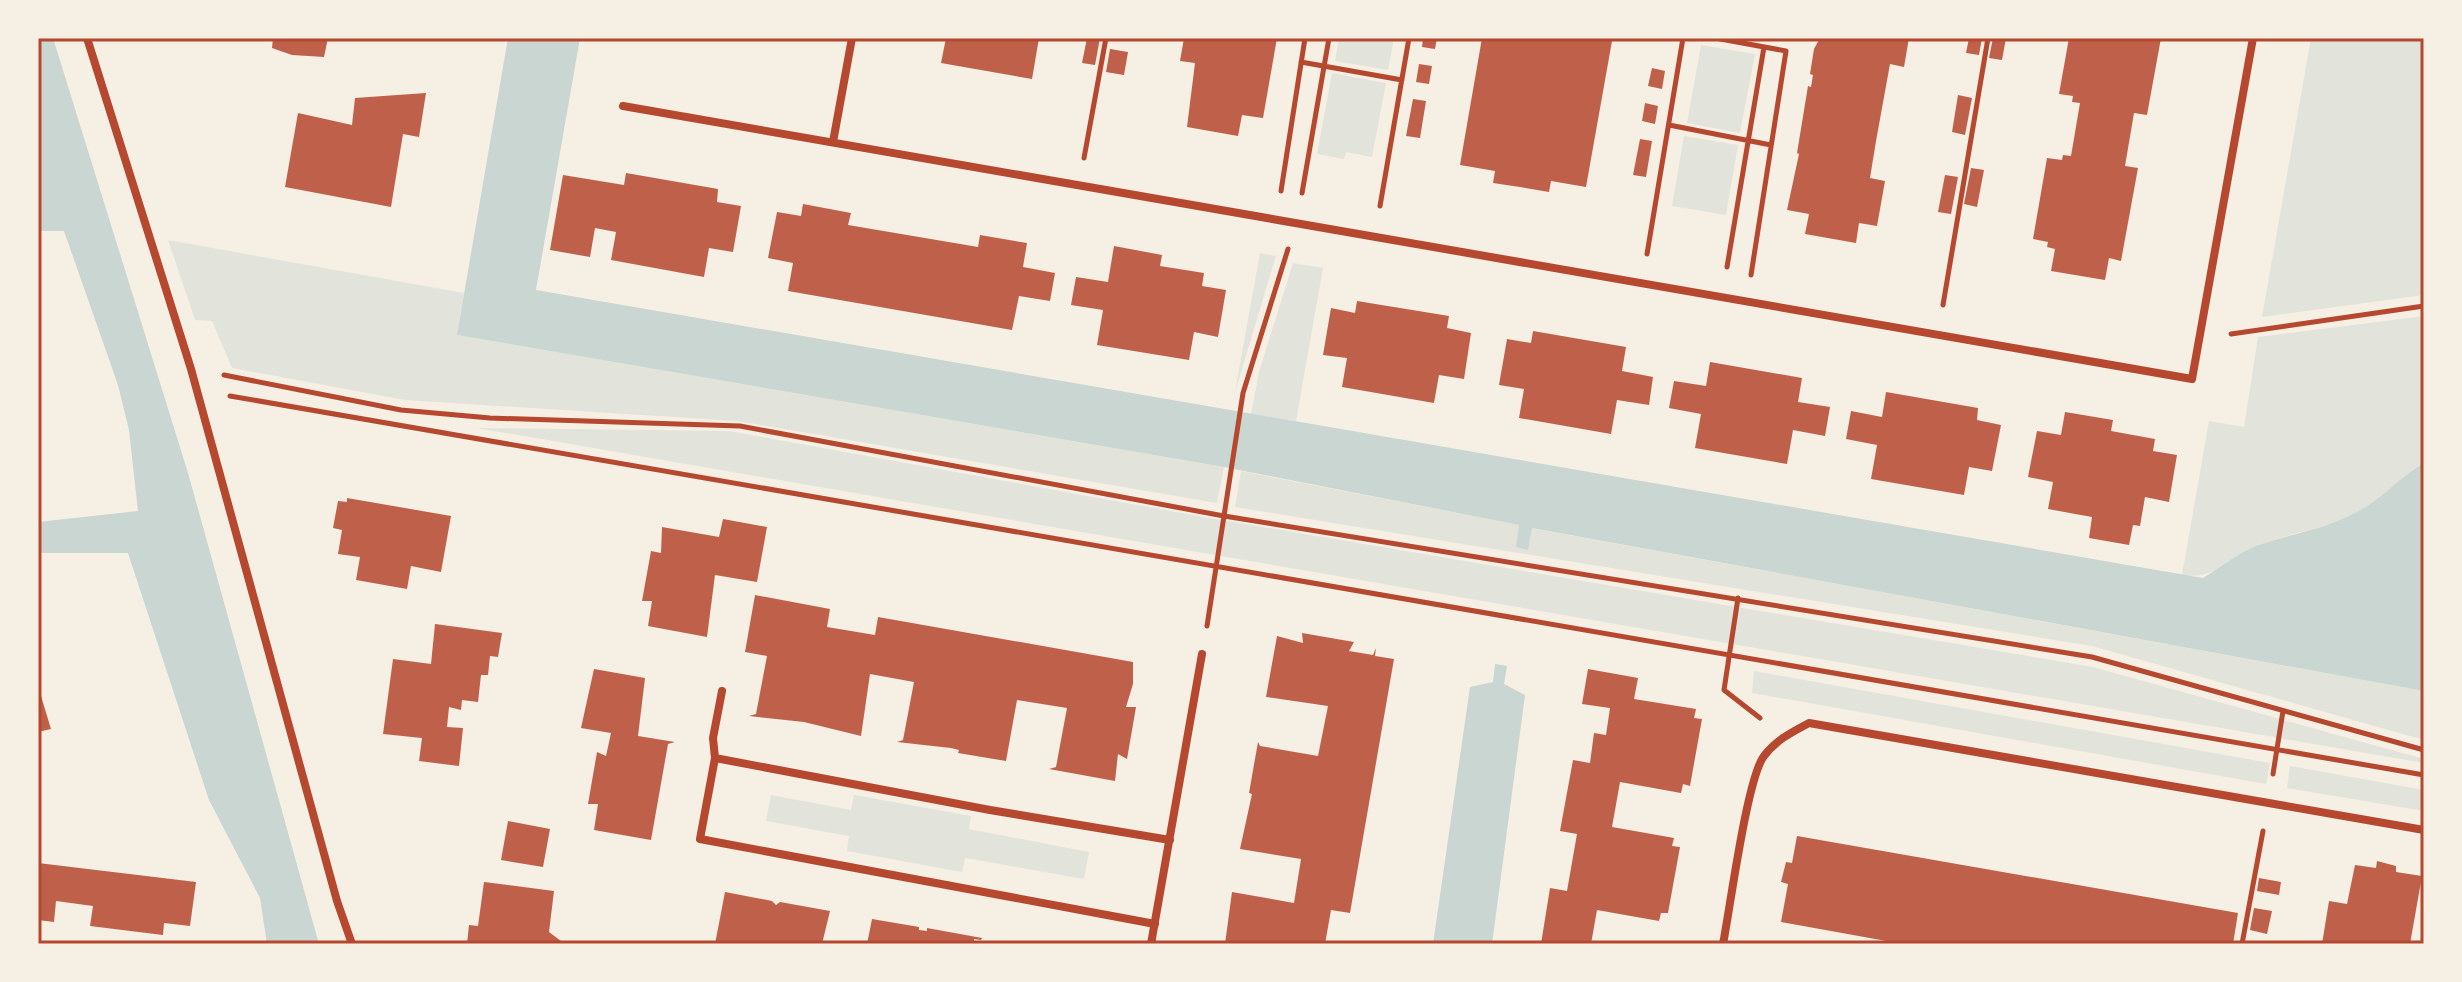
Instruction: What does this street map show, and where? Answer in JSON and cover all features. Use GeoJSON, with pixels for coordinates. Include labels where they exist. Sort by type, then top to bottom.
{"type":"FeatureCollection","features":[{"type":"Feature","properties":{"kind":"street"},"geometry":{"type":"LineString","coordinates":[[87,38],[191,369],[337,901],[352,944]]}},
{"type":"Feature","properties":{"kind":"street"},"geometry":{"type":"LineString","coordinates":[[833,142],[852,38]]}},
{"type":"Feature","properties":{"kind":"street"},"geometry":{"type":"LineString","coordinates":[[623,106],[2192,379],[2253,38]]}},
{"type":"Feature","properties":{"kind":"street"},"geometry":{"type":"LineString","coordinates":[[1151,944],[1202,654]]}},
{"type":"Feature","properties":{"kind":"street"},"geometry":{"type":"LineString","coordinates":[[722,691],[713,738],[715,758],[700,839],[1155,924]]}},
{"type":"Feature","properties":{"kind":"street"},"geometry":{"type":"LineString","coordinates":[[1723,944],[1750,799],[1762,758],[1783,736],[1809,723],[2424,830]]}},
{"type":"Feature","properties":{"kind":"street"},"geometry":{"type":"LineString","coordinates":[[715,758],[990,810],[1170,840]]}},
{"type":"Feature","properties":{"kind":"path"},"geometry":{"type":"LineString","coordinates":[[1079,186],[1106,38]]}},
{"type":"Feature","properties":{"kind":"path"},"geometry":{"type":"LineString","coordinates":[[1276,222],[1305,38]]}},
{"type":"Feature","properties":{"kind":"path"},"geometry":{"type":"LineString","coordinates":[[1202,654],[1243,393],[1296,225],[1329,38]]}},
{"type":"Feature","properties":{"kind":"path"},"geometry":{"type":"LineString","coordinates":[[1374,239],[1409,38]]}},
{"type":"Feature","properties":{"kind":"path"},"geometry":{"type":"LineString","coordinates":[[1642,284],[1683,38]]}},
{"type":"Feature","properties":{"kind":"path"},"geometry":{"type":"LineString","coordinates":[[1715,38],[1786,51],[1747,302]]}},
{"type":"Feature","properties":{"kind":"path"},"geometry":{"type":"LineString","coordinates":[[1938,335],[1988,38]]}},
{"type":"Feature","properties":{"kind":"path"},"geometry":{"type":"LineString","coordinates":[[1721,298],[1764,47]]}},
{"type":"Feature","properties":{"kind":"path"},"geometry":{"type":"LineString","coordinates":[[1301,62],[1402,80]]}},
{"type":"Feature","properties":{"kind":"path"},"geometry":{"type":"LineString","coordinates":[[1669,125],[1771,145]]}},
{"type":"Feature","properties":{"kind":"path"},"geometry":{"type":"LineString","coordinates":[[2200,339],[2424,306]]}},
{"type":"Feature","properties":{"kind":"path"},"geometry":{"type":"LineString","coordinates":[[191,369],[401,410],[490,418],[740,426],[1224,516],[2092,657],[2424,750]]}},
{"type":"Feature","properties":{"kind":"path"},"geometry":{"type":"LineString","coordinates":[[197,391],[302,406],[2424,775]]}},
{"type":"Feature","properties":{"kind":"path"},"geometry":{"type":"LineString","coordinates":[[1738,598],[1724,690],[1783,736]]}},
{"type":"Feature","properties":{"kind":"path"},"geometry":{"type":"LineString","coordinates":[[2274,765],[2283,711]]}},
{"type":"Feature","properties":{"kind":"path"},"geometry":{"type":"LineString","coordinates":[[2242,944],[2268,803]]}},
{"type":"Feature","properties":{"kind":"shaded area"},"geometry":{"type":"Polygon","coordinates":[[[38,38],[53,38],[188,473],[319,944],[267,944],[260,898],[209,800],[128,553],[38,553],[38,522],[138,511],[129,430],[118,385],[64,231],[38,231],[38,38]]]}},
{"type":"Feature","properties":{"kind":"shaded area"},"geometry":{"type":"Polygon","coordinates":[[[508,38],[580,38],[536,290],[2203,578],[2256,546],[2331,524],[2355,513],[2424,463],[2424,691],[1532,528],[1528,550],[1516,547],[1519,525],[1224,467],[457,335],[508,38]]]}},
{"type":"Feature","properties":{"kind":"shaded area"},"geometry":{"type":"Polygon","coordinates":[[[1339,38],[1394,38],[1388,70],[1335,61],[1339,38]]]}},
{"type":"Feature","properties":{"kind":"shaded area"},"geometry":{"type":"Polygon","coordinates":[[[2311,38],[2424,38],[2424,295],[2262,317],[2311,38]]]}},
{"type":"Feature","properties":{"kind":"shaded area"},"geometry":{"type":"Polygon","coordinates":[[[1701,45],[1755,54],[1740,133],[1687,123],[1701,45]]]}},
{"type":"Feature","properties":{"kind":"shaded area"},"geometry":{"type":"Polygon","coordinates":[[[1332,73],[1386,83],[1372,157],[1346,152],[1344,159],[1317,154],[1332,73]]]}},
{"type":"Feature","properties":{"kind":"shaded area"},"geometry":{"type":"Polygon","coordinates":[[[1684,136],[1738,145],[1726,215],[1672,206],[1684,136]]]}},
{"type":"Feature","properties":{"kind":"shaded area"},"geometry":{"type":"Polygon","coordinates":[[[168,240],[464,293],[457,335],[1224,467],[1217,503],[737,421],[405,400],[232,368],[212,321],[195,320],[168,240]]]}},
{"type":"Feature","properties":{"kind":"shaded area"},"geometry":{"type":"Polygon","coordinates":[[[1260,253],[1276,256],[1235,392],[1260,253]]]}},
{"type":"Feature","properties":{"kind":"shaded area"},"geometry":{"type":"Polygon","coordinates":[[[1293,263],[1323,268],[1296,421],[1251,414],[1259,372],[1293,263]]]}},
{"type":"Feature","properties":{"kind":"shaded area"},"geometry":{"type":"Polygon","coordinates":[[[2424,316],[2424,463],[2355,514],[2254,547],[2213,572],[2182,575],[2209,421],[2244,427],[2258,337],[2424,316]]]}},
{"type":"Feature","properties":{"kind":"shaded area"},"geometry":{"type":"Polygon","coordinates":[[[477,428],[729,431],[1210,518],[2093,667],[2424,759],[2424,763],[477,428]]]}},
{"type":"Feature","properties":{"kind":"shaded area"},"geometry":{"type":"Polygon","coordinates":[[[1241,471],[1519,525],[1517,547],[1528,549],[1531,528],[2424,691],[2424,740],[2092,646],[1235,507],[1241,471]]]}},
{"type":"Feature","properties":{"kind":"shaded area"},"geometry":{"type":"Polygon","coordinates":[[[1495,664],[1507,666],[1504,684],[1525,695],[1492,944],[1433,944],[1470,687],[1493,682],[1495,664]]]}},
{"type":"Feature","properties":{"kind":"shaded area"},"geometry":{"type":"Polygon","coordinates":[[[1754,671],[2270,763],[2266,784],[1752,693],[1754,671]]]}},
{"type":"Feature","properties":{"kind":"shaded area"},"geometry":{"type":"Polygon","coordinates":[[[2290,766],[2424,790],[2424,811],[2287,788],[2290,766]]]}},
{"type":"Feature","properties":{"kind":"shaded area"},"geometry":{"type":"Polygon","coordinates":[[[771,795],[851,810],[854,795],[971,816],[969,829],[1089,852],[1084,879],[965,858],[962,872],[847,851],[849,836],[766,821],[771,795]]]}},
{"type":"Feature","properties":{"kind":"building"},"geometry":{"type":"Polygon","coordinates":[[[273,38],[328,38],[324,57],[292,55],[272,48],[273,38]]]}},
{"type":"Feature","properties":{"kind":"building"},"geometry":{"type":"Polygon","coordinates":[[[946,38],[1039,38],[1032,79],[941,63],[946,38]]]}},
{"type":"Feature","properties":{"kind":"building"},"geometry":{"type":"Polygon","coordinates":[[[1087,38],[1100,38],[1095,65],[1082,63],[1087,38]]]}},
{"type":"Feature","properties":{"kind":"building"},"geometry":{"type":"Polygon","coordinates":[[[1184,38],[1277,38],[1263,118],[1242,115],[1238,136],[1187,127],[1195,63],[1180,61],[1184,38]]]}},
{"type":"Feature","properties":{"kind":"building"},"geometry":{"type":"Polygon","coordinates":[[[1423,38],[1437,38],[1435,49],[1422,47],[1423,38]]]}},
{"type":"Feature","properties":{"kind":"building"},"geometry":{"type":"Polygon","coordinates":[[[1482,38],[1612,41],[1586,187],[1551,181],[1549,192],[1493,183],[1495,171],[1460,165],[1482,38]]]}},
{"type":"Feature","properties":{"kind":"building"},"geometry":{"type":"Polygon","coordinates":[[[1820,38],[1909,38],[1904,67],[1890,64],[1876,141],[1870,178],[1885,181],[1877,226],[1859,223],[1856,243],[1805,234],[1809,214],[1787,210],[1799,154],[1808,86],[1811,87],[1814,49],[1820,38]]]}},
{"type":"Feature","properties":{"kind":"building"},"geometry":{"type":"Polygon","coordinates":[[[1969,38],[1982,38],[1979,55],[1966,53],[1969,38]]]}},
{"type":"Feature","properties":{"kind":"building"},"geometry":{"type":"Polygon","coordinates":[[[1993,38],[2006,38],[2002,60],[1989,58],[1993,38]]]}},
{"type":"Feature","properties":{"kind":"building"},"geometry":{"type":"Polygon","coordinates":[[[2069,38],[2161,38],[2147,115],[2134,113],[2125,166],[2138,168],[2121,261],[2109,258],[2105,280],[2051,271],[2055,249],[2047,247],[2048,242],[2033,239],[2047,158],[2062,160],[2063,155],[2071,156],[2080,103],[2072,102],[2073,96],[2059,94],[2069,38]]]}},
{"type":"Feature","properties":{"kind":"building"},"geometry":{"type":"Polygon","coordinates":[[[1110,49],[1128,52],[1124,75],[1106,72],[1110,49]]]}},
{"type":"Feature","properties":{"kind":"building"},"geometry":{"type":"Polygon","coordinates":[[[1419,64],[1432,66],[1429,84],[1416,82],[1419,64]]]}},
{"type":"Feature","properties":{"kind":"building"},"geometry":{"type":"Polygon","coordinates":[[[1652,68],[1665,71],[1662,89],[1648,86],[1652,68]]]}},
{"type":"Feature","properties":{"kind":"building"},"geometry":{"type":"Polygon","coordinates":[[[426,93],[419,137],[403,134],[391,207],[285,187],[298,113],[352,125],[355,98],[426,93]]]}},
{"type":"Feature","properties":{"kind":"building"},"geometry":{"type":"Polygon","coordinates":[[[1958,95],[1972,98],[1965,135],[1952,132],[1958,95]]]}},
{"type":"Feature","properties":{"kind":"building"},"geometry":{"type":"Polygon","coordinates":[[[1413,99],[1426,101],[1420,138],[1406,136],[1413,99]]]}},
{"type":"Feature","properties":{"kind":"building"},"geometry":{"type":"Polygon","coordinates":[[[1645,103],[1658,106],[1655,124],[1642,121],[1645,103]]]}},
{"type":"Feature","properties":{"kind":"building"},"geometry":{"type":"Polygon","coordinates":[[[1640,139],[1652,141],[1646,177],[1633,175],[1640,139]]]}},
{"type":"Feature","properties":{"kind":"building"},"geometry":{"type":"Polygon","coordinates":[[[1971,168],[1984,170],[1977,207],[1964,204],[1971,168]]]}},
{"type":"Feature","properties":{"kind":"building"},"geometry":{"type":"Polygon","coordinates":[[[626,173],[718,189],[717,202],[741,206],[733,252],[709,248],[704,277],[611,260],[616,232],[595,228],[590,257],[550,250],[563,175],[624,185],[626,173]]]}},
{"type":"Feature","properties":{"kind":"building"},"geometry":{"type":"Polygon","coordinates":[[[1945,175],[1958,177],[1951,214],[1938,212],[1945,175]]]}},
{"type":"Feature","properties":{"kind":"building"},"geometry":{"type":"Polygon","coordinates":[[[803,204],[851,213],[848,225],[978,247],[980,235],[1027,243],[1023,267],[1055,273],[1050,301],[1019,296],[1012,330],[788,291],[793,263],[768,258],[777,212],[801,216],[803,204]]]}},
{"type":"Feature","properties":{"kind":"building"},"geometry":{"type":"Polygon","coordinates":[[[1114,246],[1162,255],[1160,266],[1204,273],[1202,286],[1226,290],[1218,337],[1194,332],[1189,360],[1097,345],[1103,310],[1071,305],[1076,277],[1108,282],[1114,246]]]}},
{"type":"Feature","properties":{"kind":"building"},"geometry":{"type":"Polygon","coordinates":[[[1357,301],[1449,316],[1447,328],[1471,333],[1464,379],[1439,375],[1434,403],[1342,387],[1347,358],[1323,355],[1331,308],[1355,313],[1357,301]]]}},
{"type":"Feature","properties":{"kind":"building"},"geometry":{"type":"Polygon","coordinates":[[[1533,331],[1626,347],[1622,371],[1653,377],[1649,405],[1617,400],[1611,434],[1519,418],[1524,389],[1499,385],[1507,339],[1531,343],[1533,331]]]}},
{"type":"Feature","properties":{"kind":"building"},"geometry":{"type":"Polygon","coordinates":[[[1710,362],[1802,378],[1798,402],[1830,407],[1825,436],[1793,430],[1787,464],[1695,448],[1701,414],[1669,408],[1674,381],[1706,386],[1710,362]]]}},
{"type":"Feature","properties":{"kind":"building"},"geometry":{"type":"Polygon","coordinates":[[[1886,392],[1978,408],[1977,420],[2001,425],[1992,471],[1969,467],[1964,495],[1871,479],[1877,445],[1846,439],[1851,411],[1882,417],[1886,392]]]}},
{"type":"Feature","properties":{"kind":"building"},"geometry":{"type":"Polygon","coordinates":[[[2065,412],[2113,420],[2111,431],[2155,439],[2153,451],[2177,455],[2169,502],[2145,497],[2140,526],[2133,525],[2129,545],[2089,538],[2092,517],[2048,509],[2053,482],[2028,477],[2037,431],[2061,435],[2065,412]]]}},
{"type":"Feature","properties":{"kind":"building"},"geometry":{"type":"Polygon","coordinates":[[[347,498],[451,516],[441,572],[411,566],[407,589],[356,580],[360,557],[338,554],[342,530],[333,528],[338,501],[347,502],[347,498]]]}},
{"type":"Feature","properties":{"kind":"building"},"geometry":{"type":"Polygon","coordinates":[[[723,519],[767,527],[757,582],[715,575],[707,637],[648,626],[652,601],[642,601],[651,551],[661,553],[662,527],[719,537],[723,519]]]}},
{"type":"Feature","properties":{"kind":"building"},"geometry":{"type":"Polygon","coordinates":[[[755,595],[830,609],[827,627],[875,635],[878,617],[1133,662],[1133,684],[1126,707],[1136,707],[1127,759],[1118,754],[1115,781],[1049,769],[1056,767],[1067,708],[1017,700],[1006,761],[958,753],[959,750],[951,748],[897,742],[903,740],[914,682],[870,674],[861,736],[804,722],[749,716],[756,714],[767,656],[745,652],[755,595]]]}},
{"type":"Feature","properties":{"kind":"building"},"geometry":{"type":"Polygon","coordinates":[[[435,624],[502,633],[498,657],[490,656],[488,675],[481,675],[478,702],[462,700],[461,710],[449,707],[447,727],[463,728],[459,766],[419,761],[422,738],[383,734],[393,659],[431,664],[435,624]]]}},
{"type":"Feature","properties":{"kind":"building"},"geometry":{"type":"Polygon","coordinates":[[[1302,633],[1354,642],[1349,651],[1373,655],[1376,648],[1375,656],[1394,659],[1350,913],[1331,910],[1325,944],[1225,944],[1232,892],[1294,903],[1301,859],[1240,849],[1252,794],[1249,793],[1258,742],[1260,746],[1318,756],[1328,706],[1266,697],[1277,636],[1303,643],[1302,633]]]}},
{"type":"Feature","properties":{"kind":"building"},"geometry":{"type":"Polygon","coordinates":[[[594,669],[645,678],[638,736],[675,742],[668,744],[651,840],[594,830],[598,804],[588,804],[597,752],[606,756],[611,733],[581,728],[594,669]]]}},
{"type":"Feature","properties":{"kind":"building"},"geometry":{"type":"Polygon","coordinates":[[[1588,669],[1638,678],[1634,699],[1696,709],[1694,718],[1702,719],[1690,786],[1683,784],[1681,793],[1620,782],[1612,827],[1674,838],[1672,846],[1680,847],[1668,913],[1661,913],[1659,921],[1597,910],[1591,944],[1541,944],[1550,888],[1567,891],[1577,834],[1560,831],[1573,760],[1590,763],[1594,733],[1606,735],[1610,708],[1582,704],[1588,669]]]}},
{"type":"Feature","properties":{"kind":"building"},"geometry":{"type":"Polygon","coordinates":[[[38,686],[51,729],[38,732],[38,686]]]}},
{"type":"Feature","properties":{"kind":"building"},"geometry":{"type":"Polygon","coordinates":[[[508,821],[550,829],[543,867],[501,860],[508,821]]]}},
{"type":"Feature","properties":{"kind":"building"},"geometry":{"type":"Polygon","coordinates":[[[1797,836],[2238,913],[2233,944],[1903,944],[1781,922],[1788,884],[1781,882],[1786,862],[1792,863],[1797,836]]]}},
{"type":"Feature","properties":{"kind":"building"},"geometry":{"type":"Polygon","coordinates":[[[2377,861],[2396,866],[2396,872],[2422,876],[2410,944],[2322,944],[2329,901],[2347,904],[2355,865],[2376,868],[2377,861]]]}},
{"type":"Feature","properties":{"kind":"building"},"geometry":{"type":"Polygon","coordinates":[[[38,863],[196,882],[190,926],[164,923],[163,935],[90,926],[93,906],[56,901],[54,922],[38,920],[38,863]]]}},
{"type":"Feature","properties":{"kind":"building"},"geometry":{"type":"Polygon","coordinates":[[[2259,878],[2281,882],[2279,895],[2257,891],[2259,878]]]}},
{"type":"Feature","properties":{"kind":"building"},"geometry":{"type":"Polygon","coordinates":[[[484,882],[554,891],[549,932],[565,944],[467,944],[469,925],[478,926],[484,882]]]}},
{"type":"Feature","properties":{"kind":"building"},"geometry":{"type":"Polygon","coordinates":[[[725,892],[772,901],[776,905],[780,902],[830,911],[822,944],[715,944],[725,892]]]}},
{"type":"Feature","properties":{"kind":"building"},"geometry":{"type":"Polygon","coordinates":[[[2254,908],[2272,911],[2267,934],[2250,930],[2254,908]]]}},
{"type":"Feature","properties":{"kind":"building"},"geometry":{"type":"Polygon","coordinates":[[[872,919],[919,927],[919,930],[927,931],[927,928],[982,938],[974,939],[974,944],[867,944],[872,919]]]}}]}
